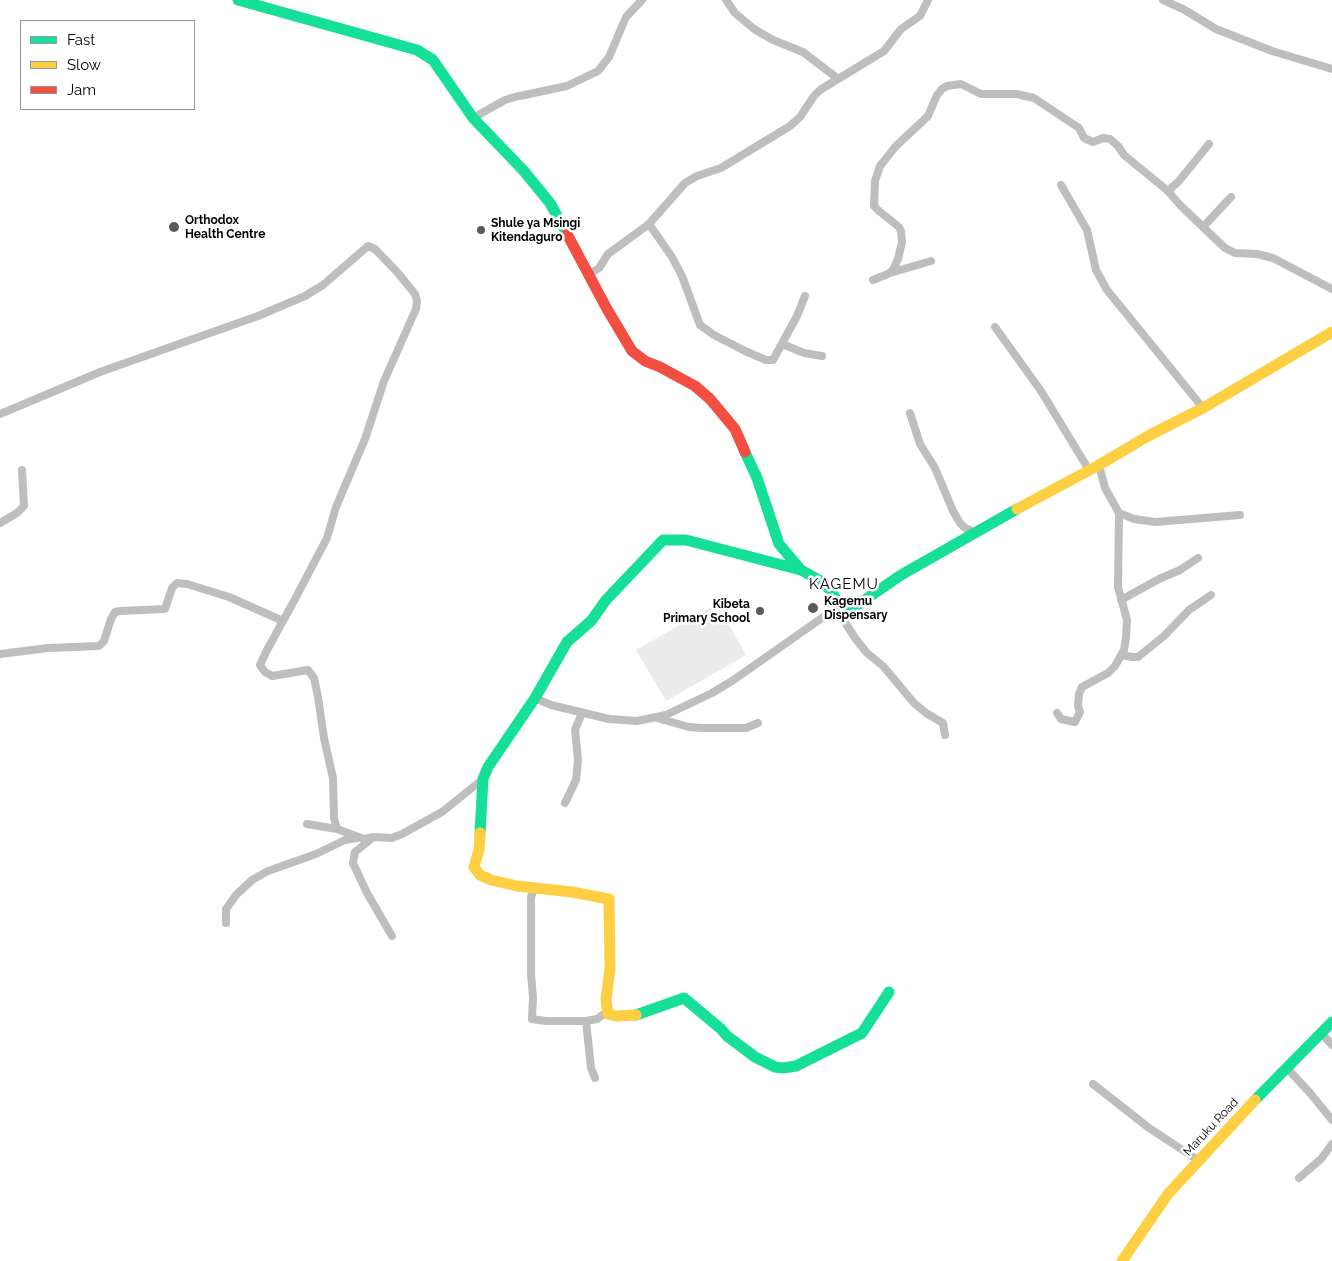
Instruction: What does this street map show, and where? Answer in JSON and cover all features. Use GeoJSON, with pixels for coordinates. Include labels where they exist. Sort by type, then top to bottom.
{"type":"FeatureCollection","features":[{"type":"Feature","properties":{"kind":"street"},"geometry":{"type":"LineString","coordinates":[[238,0],[417,50],[426,54],[438,65],[472,118],[523,170],[550,203],[632,351],[645,361],[695,386],[715,404],[734,429],[757,478],[779,544],[801,570]]}},
{"type":"Feature","properties":{"kind":"street"},"geometry":{"type":"LineString","coordinates":[[472,118],[504,100],[567,86],[598,71],[609,57],[624,20],[642,0]]}},
{"type":"Feature","properties":{"kind":"street"},"geometry":{"type":"LineString","coordinates":[[726,0],[736,13],[754,30],[803,52],[838,78]]}},
{"type":"Feature","properties":{"kind":"street"},"geometry":{"type":"LineString","coordinates":[[588,274],[599,268],[608,254],[649,224],[684,183],[697,176],[721,168],[790,126],[800,117],[814,96],[838,78],[884,51],[900,29],[920,16],[928,0]]}},
{"type":"Feature","properties":{"kind":"street"},"geometry":{"type":"LineString","coordinates":[[1163,0],[1183,9],[1216,29],[1272,51],[1332,69]]}},
{"type":"Feature","properties":{"kind":"street"},"geometry":{"type":"LineString","coordinates":[[888,274],[898,258],[902,247],[902,236],[899,227],[874,206],[875,181],[878,170],[896,146],[928,116],[937,95],[947,86],[963,84],[981,94],[1016,94],[1039,100],[1079,128],[1084,138],[1093,142],[1103,138],[1110,139],[1124,155],[1168,191],[1180,206],[1225,248],[1237,253],[1257,254],[1273,258],[1332,289]]}},
{"type":"Feature","properties":{"kind":"street"},"geometry":{"type":"LineString","coordinates":[[1168,191],[1179,181],[1209,144]]}},
{"type":"Feature","properties":{"kind":"street"},"geometry":{"type":"LineString","coordinates":[[1061,185],[1087,230],[1096,270],[1106,290],[1203,408]]}},
{"type":"Feature","properties":{"kind":"street"},"geometry":{"type":"LineString","coordinates":[[1203,227],[1231,197]]}},
{"type":"Feature","properties":{"kind":"street"},"geometry":{"type":"LineString","coordinates":[[649,224],[672,257],[682,276],[699,323],[745,351],[771,361],[775,358],[797,316],[805,296]]}},
{"type":"Feature","properties":{"kind":"street"},"geometry":{"type":"LineString","coordinates":[[0,414],[100,372],[258,316],[305,296],[328,280],[367,247],[370,246],[374,249],[398,273],[415,294],[417,301],[416,309],[384,381],[365,439],[336,507],[327,538],[260,667],[272,676],[308,670],[314,678],[333,778],[334,818],[337,828]]}},
{"type":"Feature","properties":{"kind":"street"},"geometry":{"type":"LineString","coordinates":[[873,280],[931,261]]}},
{"type":"Feature","properties":{"kind":"street"},"geometry":{"type":"LineString","coordinates":[[995,327],[1094,467],[1119,513],[1118,587],[1127,627],[1122,655],[1108,673],[1082,688],[1079,694],[1078,706],[1080,712],[1075,722],[1061,719],[1057,714]]}},
{"type":"Feature","properties":{"kind":"street"},"geometry":{"type":"LineString","coordinates":[[534,698],[551,705],[616,720],[638,721],[657,718],[680,710],[712,693],[839,606],[856,606],[901,575],[974,532],[1148,436],[1203,408],[1332,332]]}},
{"type":"Feature","properties":{"kind":"street"},"geometry":{"type":"LineString","coordinates":[[782,344],[796,351],[822,356]]}},
{"type":"Feature","properties":{"kind":"street"},"geometry":{"type":"LineString","coordinates":[[910,413],[920,444],[933,465],[953,511],[965,528],[974,532]]}},
{"type":"Feature","properties":{"kind":"street"},"geometry":{"type":"LineString","coordinates":[[0,523],[24,507],[22,470]]}},
{"type":"Feature","properties":{"kind":"street"},"geometry":{"type":"LineString","coordinates":[[1119,513],[1134,519],[1154,522],[1240,515]]}},
{"type":"Feature","properties":{"kind":"street"},"geometry":{"type":"LineString","coordinates":[[608,1014],[606,1000],[610,968],[609,899],[491,880],[480,875],[475,869],[474,863],[479,850],[483,779],[488,767],[534,698],[567,642],[591,621],[606,600],[663,540],[686,540],[801,570],[819,580],[832,591],[839,606],[841,616],[867,653],[883,666],[919,707],[943,723],[945,735]]}},
{"type":"Feature","properties":{"kind":"street"},"geometry":{"type":"LineString","coordinates":[[1121,600],[1180,570],[1198,558]]}},
{"type":"Feature","properties":{"kind":"street"},"geometry":{"type":"LineString","coordinates":[[0,654],[48,648],[100,646],[104,641],[114,613],[120,611],[165,609],[172,588],[177,583],[187,584],[229,597],[283,620]]}},
{"type":"Feature","properties":{"kind":"street"},"geometry":{"type":"LineString","coordinates":[[1122,655],[1138,657],[1164,636],[1189,610],[1212,595]]}},
{"type":"Feature","properties":{"kind":"street"},"geometry":{"type":"LineString","coordinates":[[565,803],[576,780],[578,760],[575,730],[582,713]]}},
{"type":"Feature","properties":{"kind":"street"},"geometry":{"type":"LineString","coordinates":[[657,718],[689,727],[701,728],[746,728],[758,723]]}},
{"type":"Feature","properties":{"kind":"street"},"geometry":{"type":"LineString","coordinates":[[226,924],[226,910],[236,895],[252,880],[268,871],[316,854],[345,840],[374,837],[392,838],[402,834],[442,812],[483,779]]}},
{"type":"Feature","properties":{"kind":"street"},"geometry":{"type":"LineString","coordinates":[[307,824],[337,828],[357,838]]}},
{"type":"Feature","properties":{"kind":"street"},"geometry":{"type":"LineString","coordinates":[[374,837],[354,852],[353,862],[367,893],[392,936]]}},
{"type":"Feature","properties":{"kind":"street"},"geometry":{"type":"LineString","coordinates":[[534,888],[531,897],[532,1018],[546,1021],[586,1021],[596,1019],[604,1014],[616,1016],[638,1015],[684,998],[727,1036],[756,1057],[773,1066],[788,1068],[810,1060],[862,1033],[881,1007],[889,992]]}},
{"type":"Feature","properties":{"kind":"street"},"geometry":{"type":"LineString","coordinates":[[586,1021],[591,1068],[595,1078]]}},
{"type":"Feature","properties":{"kind":"street","name":"Maruku Road"},"geometry":{"type":"LineString","coordinates":[[1122,1261],[1168,1194],[1286,1067],[1332,1022]]}},
{"type":"Feature","properties":{"kind":"street"},"geometry":{"type":"LineString","coordinates":[[1321,1033],[1332,1045]]}},
{"type":"Feature","properties":{"kind":"street"},"geometry":{"type":"LineString","coordinates":[[1286,1067],[1332,1120]]}},
{"type":"Feature","properties":{"kind":"street"},"geometry":{"type":"LineString","coordinates":[[1093,1084],[1149,1128],[1198,1160]]}},
{"type":"Feature","properties":{"kind":"street"},"geometry":{"type":"LineString","coordinates":[[1299,1178],[1321,1159],[1332,1144]]}},
{"type":"Feature","properties":{"kind":"shaded area"},"geometry":{"type":"Polygon","coordinates":[[[717,604],[746,655],[666,701],[636,650],[717,604]]]}},
{"type":"Feature","properties":{"kind":"traffic: fast"},"geometry":{"type":"LineString","coordinates":[[238,0],[417,50],[433,60],[473,118],[523,170],[550,203],[567,234]]}},
{"type":"Feature","properties":{"kind":"traffic: fast"},"geometry":{"type":"LineString","coordinates":[[745,452],[757,478],[779,544],[801,570],[819,580],[832,591],[839,606],[856,606],[901,575],[1017,509]]}},
{"type":"Feature","properties":{"kind":"traffic: fast"},"geometry":{"type":"LineString","coordinates":[[480,833],[483,779],[488,767],[535,698],[567,642],[591,621],[606,600],[663,540],[686,540],[801,570]]}},
{"type":"Feature","properties":{"kind":"traffic: fast"},"geometry":{"type":"LineString","coordinates":[[636,1015],[684,998],[727,1036],[755,1057],[775,1067],[783,1068],[796,1066],[862,1033],[889,992]]}},
{"type":"Feature","properties":{"kind":"traffic: fast"},"geometry":{"type":"LineString","coordinates":[[1255,1100],[1332,1022]]}},
{"type":"Feature","properties":{"kind":"traffic: slow"},"geometry":{"type":"LineString","coordinates":[[1017,509],[1148,436],[1203,408],[1332,332]]}},
{"type":"Feature","properties":{"kind":"traffic: slow"},"geometry":{"type":"LineString","coordinates":[[480,833],[479,850],[474,867],[480,875],[491,880],[517,886],[572,892],[609,899],[610,968],[606,1000],[608,1014],[616,1016],[636,1015]]}},
{"type":"Feature","properties":{"kind":"traffic: slow"},"geometry":{"type":"LineString","coordinates":[[1122,1261],[1168,1194],[1255,1100]]}},
{"type":"Feature","properties":{"kind":"traffic: jam"},"geometry":{"type":"LineString","coordinates":[[567,234],[632,351],[645,361],[695,386],[710,399],[735,429],[745,452]]}},
{"type":"Feature","properties":{"kind":"place","name":"Orthodox Health Centre"},"geometry":{"type":"Point","coordinates":[174,227]}},
{"type":"Feature","properties":{"kind":"place","name":"Shule ya Msingi Kitendaguro"},"geometry":{"type":"Point","coordinates":[481,230]}},
{"type":"Feature","properties":{"kind":"place","name":"Kagemu Dispensary"},"geometry":{"type":"Point","coordinates":[813,608]}},
{"type":"Feature","properties":{"kind":"place","name":"Kibeta Primary School"},"geometry":{"type":"Point","coordinates":[760,611]}},
{"type":"Feature","properties":{"kind":"district","name":"KAGEMU"},"geometry":{"type":"Point","coordinates":[844,584]}}]}
